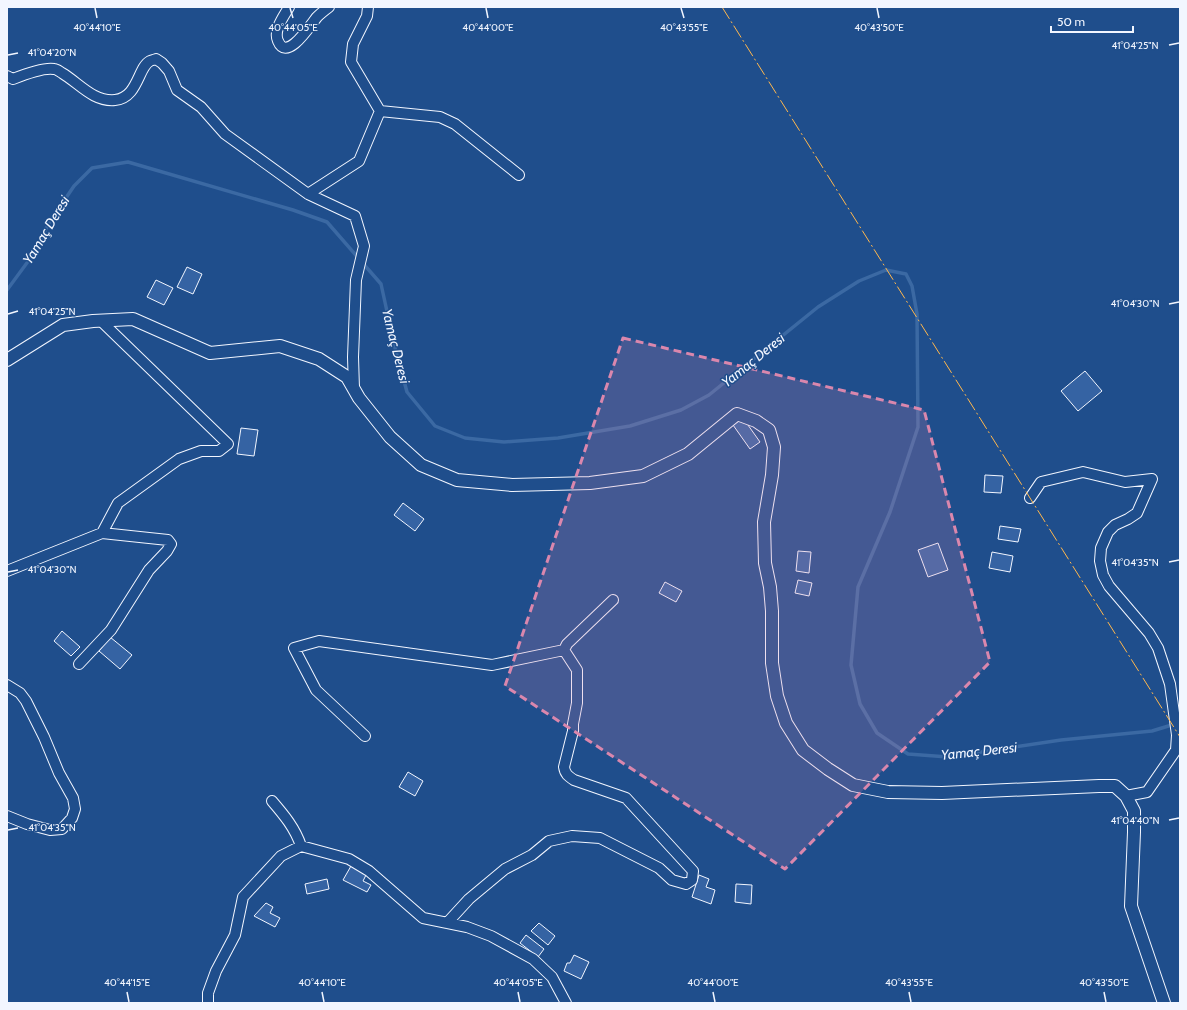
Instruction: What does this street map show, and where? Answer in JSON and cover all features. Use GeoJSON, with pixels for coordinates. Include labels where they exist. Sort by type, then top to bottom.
{"type":"FeatureCollection","features":[{"type":"Feature","properties":{"kind":"street"},"geometry":{"type":"LineString","coordinates":[[289,7],[280,23],[276,36],[278,43],[282,48],[286,48],[296,43],[318,17],[329,7]]}},
{"type":"Feature","properties":{"kind":"street"},"geometry":{"type":"LineString","coordinates":[[368,7],[367,16],[353,44],[351,62],[380,112]]}},
{"type":"Feature","properties":{"kind":"street"},"geometry":{"type":"LineString","coordinates":[[7,76],[13,79],[36,70],[54,69],[65,75],[90,94],[102,99],[116,100],[124,98],[130,92],[138,82],[145,66],[150,61],[156,59],[169,71],[177,90],[201,107],[225,134],[308,194],[355,216],[364,246],[356,280],[353,357],[354,389]]}},
{"type":"Feature","properties":{"kind":"street"},"geometry":{"type":"LineString","coordinates":[[380,112],[440,117],[455,124],[519,175]]}},
{"type":"Feature","properties":{"kind":"street"},"geometry":{"type":"LineString","coordinates":[[308,194],[359,161],[380,112]]}},
{"type":"Feature","properties":{"kind":"street"},"geometry":{"type":"LineString","coordinates":[[7,360],[63,325],[100,320],[133,319],[210,353],[280,346],[319,359],[347,376],[359,398],[390,437],[420,465],[457,480],[504,484],[590,483],[643,476],[688,454],[737,414],[756,421],[769,430],[774,447],[772,475],[764,522],[765,563],[770,587],[772,611],[772,663],[777,696],[786,723],[803,750],[828,769],[853,785],[888,792],[942,793],[1115,786],[1126,796],[1134,811],[1131,906],[1164,1003]]}},
{"type":"Feature","properties":{"kind":"street"},"geometry":{"type":"LineString","coordinates":[[100,320],[228,444],[219,451],[201,451],[179,459],[142,485],[118,503],[102,534]]}},
{"type":"Feature","properties":{"kind":"street"},"geometry":{"type":"LineString","coordinates":[[1030,498],[1041,482],[1083,472],[1125,482],[1152,479],[1137,513],[1128,520],[1115,525],[1108,532],[1101,548],[1100,562],[1103,575],[1109,586],[1149,634],[1158,648],[1170,684],[1176,732],[1176,750],[1147,792],[1126,796]]}},
{"type":"Feature","properties":{"kind":"street"},"geometry":{"type":"LineString","coordinates":[[7,571],[102,534],[168,540],[171,544],[167,552],[149,570],[111,630],[79,664]]}},
{"type":"Feature","properties":{"kind":"street"},"geometry":{"type":"LineString","coordinates":[[564,650],[567,644],[612,600]]}},
{"type":"Feature","properties":{"kind":"street"},"geometry":{"type":"LineString","coordinates":[[365,736],[316,690],[294,648],[319,641],[492,665],[564,650]]}},
{"type":"Feature","properties":{"kind":"street"},"geometry":{"type":"LineString","coordinates":[[447,923],[469,899],[505,869],[532,854],[549,841],[572,836],[600,838],[660,868],[672,880],[686,884],[692,880],[693,871],[626,798],[574,780],[564,771],[578,703],[577,670],[564,650]]}},
{"type":"Feature","properties":{"kind":"street"},"geometry":{"type":"LineString","coordinates":[[7,685],[20,693],[26,702],[44,737],[59,773],[73,798],[75,809],[72,818],[62,829],[50,830],[27,824],[7,816]]}},
{"type":"Feature","properties":{"kind":"street"},"geometry":{"type":"LineString","coordinates":[[272,801],[286,817],[298,837],[301,846]]}},
{"type":"Feature","properties":{"kind":"street"},"geometry":{"type":"LineString","coordinates":[[208,1003],[208,994],[216,971],[235,936],[243,897],[281,856],[301,846],[349,860],[370,871],[422,918],[467,927],[491,936],[533,959],[552,977],[566,1003]]}},
{"type":"Feature","properties":{"kind":"highlighted area"},"geometry":{"type":"Polygon","coordinates":[[[623,338],[924,410],[990,662],[785,869],[505,686],[623,338]]]}},
{"type":"Feature","properties":{"kind":"building"},"geometry":{"type":"Polygon","coordinates":[[[187,267],[202,274],[193,294],[177,287],[187,267]]]}},
{"type":"Feature","properties":{"kind":"building"},"geometry":{"type":"Polygon","coordinates":[[[156,280],[173,288],[164,305],[147,297],[156,280]]]}},
{"type":"Feature","properties":{"kind":"building"},"geometry":{"type":"Polygon","coordinates":[[[1085,371],[1102,391],[1078,411],[1061,391],[1085,371]]]}},
{"type":"Feature","properties":{"kind":"building"},"geometry":{"type":"Polygon","coordinates":[[[743,418],[760,442],[750,449],[733,425],[743,418]]]}},
{"type":"Feature","properties":{"kind":"building"},"geometry":{"type":"Polygon","coordinates":[[[241,428],[258,430],[254,456],[237,454],[241,428]]]}},
{"type":"Feature","properties":{"kind":"building"},"geometry":{"type":"Polygon","coordinates":[[[985,475],[1003,476],[1001,493],[984,492],[985,475]]]}},
{"type":"Feature","properties":{"kind":"building"},"geometry":{"type":"Polygon","coordinates":[[[403,503],[424,519],[415,531],[394,515],[403,503]]]}},
{"type":"Feature","properties":{"kind":"building"},"geometry":{"type":"Polygon","coordinates":[[[1000,526],[1021,529],[1018,542],[998,539],[1000,526]]]}},
{"type":"Feature","properties":{"kind":"building"},"geometry":{"type":"Polygon","coordinates":[[[938,543],[948,570],[928,577],[918,550],[938,543]]]}},
{"type":"Feature","properties":{"kind":"building"},"geometry":{"type":"Polygon","coordinates":[[[798,551],[811,552],[809,573],[796,571],[798,551]]]}},
{"type":"Feature","properties":{"kind":"building"},"geometry":{"type":"Polygon","coordinates":[[[992,552],[1013,556],[1010,572],[989,568],[992,552]]]}},
{"type":"Feature","properties":{"kind":"building"},"geometry":{"type":"Polygon","coordinates":[[[798,580],[812,583],[809,596],[795,593],[798,580]]]}},
{"type":"Feature","properties":{"kind":"building"},"geometry":{"type":"Polygon","coordinates":[[[665,582],[682,591],[676,602],[659,593],[665,582]]]}},
{"type":"Feature","properties":{"kind":"building"},"geometry":{"type":"Polygon","coordinates":[[[62,631],[80,647],[71,656],[54,641],[62,631]]]}},
{"type":"Feature","properties":{"kind":"building"},"geometry":{"type":"Polygon","coordinates":[[[110,637],[132,655],[120,669],[99,651],[110,637]]]}},
{"type":"Feature","properties":{"kind":"building"},"geometry":{"type":"Polygon","coordinates":[[[408,772],[423,781],[415,796],[399,787],[408,772]]]}},
{"type":"Feature","properties":{"kind":"building"},"geometry":{"type":"Polygon","coordinates":[[[351,866],[367,873],[363,881],[371,885],[367,892],[343,880],[351,866]]]}},
{"type":"Feature","properties":{"kind":"building"},"geometry":{"type":"Polygon","coordinates":[[[699,875],[709,879],[706,887],[715,890],[711,904],[692,897],[699,875]]]}},
{"type":"Feature","properties":{"kind":"building"},"geometry":{"type":"Polygon","coordinates":[[[327,879],[329,889],[307,894],[305,884],[327,879]]]}},
{"type":"Feature","properties":{"kind":"building"},"geometry":{"type":"Polygon","coordinates":[[[736,884],[752,885],[751,904],[735,902],[736,884]]]}},
{"type":"Feature","properties":{"kind":"building"},"geometry":{"type":"Polygon","coordinates":[[[266,903],[273,907],[270,913],[280,918],[275,927],[254,916],[266,903]]]}},
{"type":"Feature","properties":{"kind":"building"},"geometry":{"type":"Polygon","coordinates":[[[539,923],[555,936],[548,945],[531,931],[539,923]]]}},
{"type":"Feature","properties":{"kind":"building"},"geometry":{"type":"Polygon","coordinates":[[[526,935],[544,949],[538,957],[520,943],[526,935]]]}},
{"type":"Feature","properties":{"kind":"building"},"geometry":{"type":"Polygon","coordinates":[[[574,955],[589,962],[581,979],[564,971],[567,963],[570,963],[574,955]]]}},
{"type":"Feature","properties":{"kind":"waterway","name":"Yamaç Deresi"},"geometry":{"type":"LineString","coordinates":[[7,290],[32,256],[49,223],[74,186],[92,168],[128,162],[293,210],[327,222],[381,284],[395,348],[407,392],[435,426],[465,438],[504,442],[558,438],[630,426],[681,410],[709,395],[818,307],[859,281],[886,270],[906,274],[912,286],[917,314],[918,427],[890,512],[858,587],[851,665],[860,704],[877,733],[908,754],[948,757],[1061,740],[1152,731],[1175,724]]}},
{"type":"Feature","properties":{"kind":"power"},"geometry":{"type":"LineString","coordinates":[[722,7],[1180,737]]}}]}
